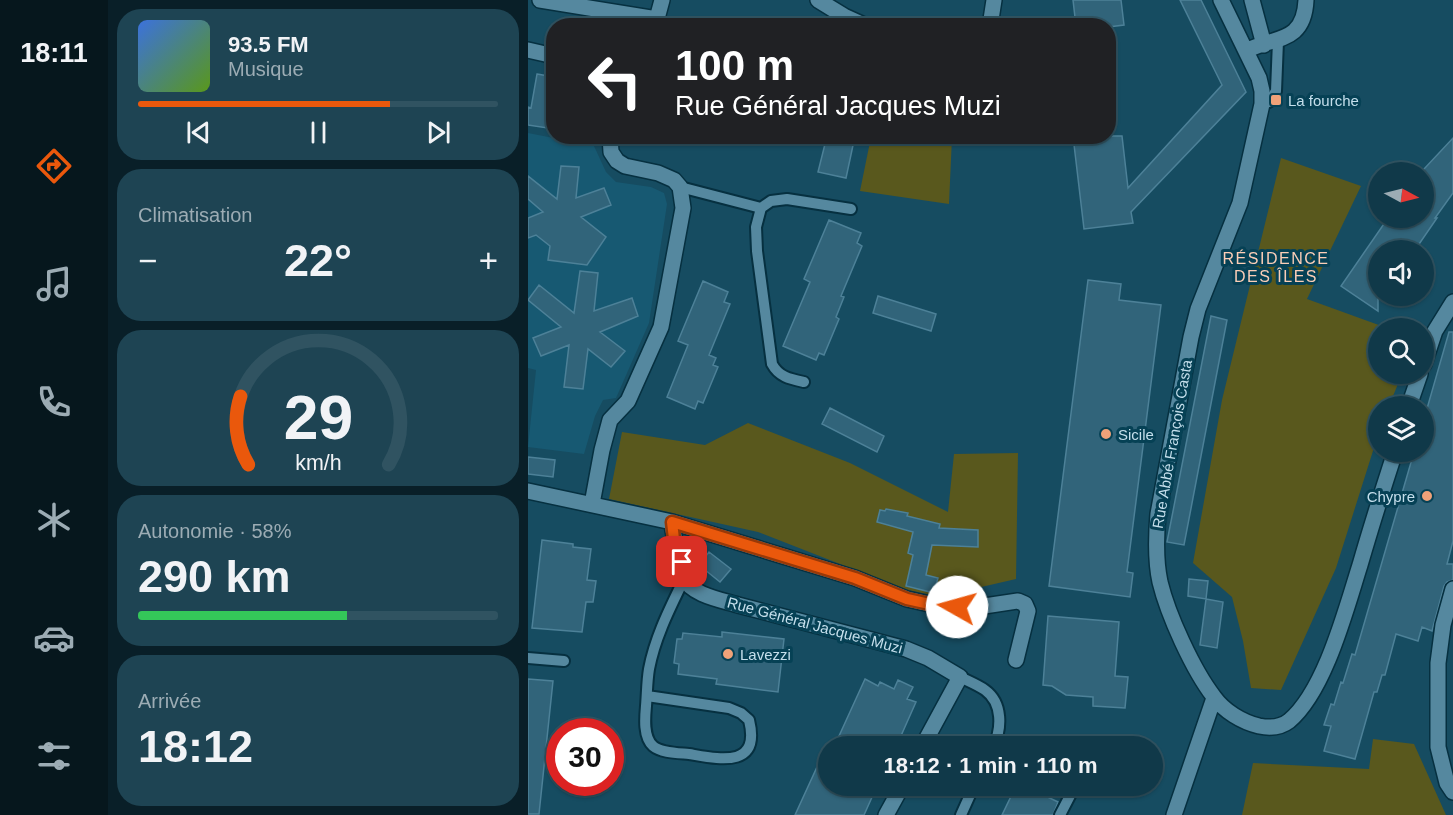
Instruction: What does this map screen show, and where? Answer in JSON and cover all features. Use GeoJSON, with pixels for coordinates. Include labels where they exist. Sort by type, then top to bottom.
{"type":"FeatureCollection","features":[{"type":"Feature","properties":{"kind":"street"},"geometry":{"type":"LineString","coordinates":[[540,0],[635,18]]}},
{"type":"Feature","properties":{"kind":"street"},"geometry":{"type":"LineString","coordinates":[[657,18],[662,0]]}},
{"type":"Feature","properties":{"kind":"street"},"geometry":{"type":"LineString","coordinates":[[818,0],[848,18]]}},
{"type":"Feature","properties":{"kind":"street"},"geometry":{"type":"LineString","coordinates":[[991,18],[994,0]]}},
{"type":"Feature","properties":{"kind":"street","name":"Rue Abbé François Casta"},"geometry":{"type":"LineString","coordinates":[[1221,0],[1259,78],[1262,104],[1240,203],[1198,309],[1191,337],[1158,514],[1156,562],[1170,613],[1186,651],[1214,698],[1246,723],[1277,727],[1289,721],[1318,681],[1338,633],[1392,462]]}},
{"type":"Feature","properties":{"kind":"street"},"geometry":{"type":"LineString","coordinates":[[1252,0],[1271,43]]}},
{"type":"Feature","properties":{"kind":"street"},"geometry":{"type":"LineString","coordinates":[[1246,51],[1293,33],[1305,13],[1306,0]]}},
{"type":"Feature","properties":{"kind":"street"},"geometry":{"type":"LineString","coordinates":[[528,50],[546,54]]}},
{"type":"Feature","properties":{"kind":"street"},"geometry":{"type":"LineString","coordinates":[[592,504],[610,420],[628,401],[661,327],[683,208],[680,188],[668,176],[625,166],[616,161],[610,152],[610,144]]}},
{"type":"Feature","properties":{"kind":"street"},"geometry":{"type":"LineString","coordinates":[[1434,334],[1453,302]]}},
{"type":"Feature","properties":{"kind":"street"},"geometry":{"type":"LineString","coordinates":[[528,491],[672,522],[855,578],[907,599],[943,607],[971,608],[1018,601],[1025,604],[1028,611],[1016,660]]}},
{"type":"Feature","properties":{"kind":"street"},"geometry":{"type":"LineString","coordinates":[[672,522],[684,579]]}},
{"type":"Feature","properties":{"kind":"street","name":"Rue Général Jacques Muzi"},"geometry":{"type":"LineString","coordinates":[[684,579],[695,589],[711,597],[906,649],[928,658],[960,677]]}},
{"type":"Feature","properties":{"kind":"street"},"geometry":{"type":"LineString","coordinates":[[1453,589],[1443,625],[1438,663],[1438,747],[1447,783],[1453,792]]}},
{"type":"Feature","properties":{"kind":"street"},"geometry":{"type":"LineString","coordinates":[[928,736],[960,677]]}},
{"type":"Feature","properties":{"kind":"street"},"geometry":{"type":"LineString","coordinates":[[1174,815],[1214,698]]}},
{"type":"Feature","properties":{"kind":"street"},"geometry":{"type":"LineString","coordinates":[[886,815],[896,796]]}},
{"type":"Feature","properties":{"kind":"lane"},"geometry":{"type":"LineString","coordinates":[[1262,104],[1269,102],[1276,91],[1271,43]]}},
{"type":"Feature","properties":{"kind":"lane"},"geometry":{"type":"LineString","coordinates":[[680,188],[761,208]]}},
{"type":"Feature","properties":{"kind":"lane"},"geometry":{"type":"LineString","coordinates":[[804,382],[776,372],[772,364],[757,251],[756,227],[761,208],[771,201],[786,199],[851,209]]}},
{"type":"Feature","properties":{"kind":"lane"},"geometry":{"type":"LineString","coordinates":[[647,696],[729,708],[741,712],[749,720],[751,743],[738,757],[724,760],[658,748],[653,745],[647,735],[645,721],[649,670],[666,617],[684,579]]}},
{"type":"Feature","properties":{"kind":"lane"},"geometry":{"type":"LineString","coordinates":[[528,658],[564,661]]}},
{"type":"Feature","properties":{"kind":"lane"},"geometry":{"type":"LineString","coordinates":[[960,677],[985,690],[993,698],[1000,719],[997,736]]}},
{"type":"Feature","properties":{"kind":"lane"},"geometry":{"type":"LineString","coordinates":[[961,815],[970,796]]}},
{"type":"Feature","properties":{"kind":"lane"},"geometry":{"type":"LineString","coordinates":[[1060,815],[1070,796]]}},
{"type":"Feature","properties":{"kind":"shaded area"},"geometry":{"type":"Polygon","coordinates":[[[528,133],[546,137],[546,144],[594,146],[606,172],[616,182],[651,187],[664,193],[667,204],[649,323],[616,398],[603,400],[595,416],[584,454],[528,447],[536,370],[528,368],[528,133]]]}},
{"type":"Feature","properties":{"kind":"shaded area"},"geometry":{"type":"Polygon","coordinates":[[[870,144],[952,144],[949,204],[860,191],[870,144]]]}},
{"type":"Feature","properties":{"kind":"shaded area"},"geometry":{"type":"Polygon","coordinates":[[[1281,158],[1361,186],[1307,299],[1368,321],[1368,384],[1398,384],[1393,396],[1368,396],[1369,462],[1336,568],[1281,690],[1251,688],[1232,597],[1193,563],[1222,400],[1281,158]]]}},
{"type":"Feature","properties":{"kind":"shaded area"},"geometry":{"type":"Polygon","coordinates":[[[748,423],[850,463],[948,512],[954,454],[1018,453],[1016,579],[951,594],[931,595],[904,589],[758,532],[609,499],[622,432],[705,445],[748,423]]]}},
{"type":"Feature","properties":{"kind":"shaded area"},"geometry":{"type":"Polygon","coordinates":[[[1373,739],[1414,744],[1446,815],[1242,815],[1253,763],[1369,769],[1373,739]]]}},
{"type":"Feature","properties":{"kind":"building"},"geometry":{"type":"Polygon","coordinates":[[[1073,0],[1121,0],[1124,25],[1116,26],[1116,18],[1075,18],[1073,0]]]}},
{"type":"Feature","properties":{"kind":"building"},"geometry":{"type":"Polygon","coordinates":[[[1180,0],[1201,0],[1246,92],[1131,212],[1133,223],[1084,229],[1074,144],[1116,144],[1116,136],[1122,136],[1128,188],[1222,85],[1180,0]]]}},
{"type":"Feature","properties":{"kind":"building"},"geometry":{"type":"Polygon","coordinates":[[[537,74],[546,76],[546,128],[528,125],[528,107],[531,108],[537,74]]]}},
{"type":"Feature","properties":{"kind":"building"},"geometry":{"type":"Polygon","coordinates":[[[1453,138],[1453,193],[1434,222],[1434,162],[1431,162],[1453,138]]]}},
{"type":"Feature","properties":{"kind":"building"},"geometry":{"type":"Polygon","coordinates":[[[825,144],[853,144],[846,178],[818,172],[825,144]]]}},
{"type":"Feature","properties":{"kind":"building"},"geometry":{"type":"Polygon","coordinates":[[[561,166],[579,167],[576,198],[604,188],[611,205],[581,217],[606,237],[587,265],[548,260],[550,246],[536,235],[528,238],[528,218],[543,212],[528,199],[528,176],[557,199],[561,166]]]}},
{"type":"Feature","properties":{"kind":"building"},"geometry":{"type":"Polygon","coordinates":[[[829,220],[861,233],[857,243],[862,246],[841,296],[844,297],[836,317],[839,319],[824,355],[819,353],[816,360],[783,346],[810,282],[804,279],[829,220]]]}},
{"type":"Feature","properties":{"kind":"building"},"geometry":{"type":"Polygon","coordinates":[[[1381,228],[1430,228],[1422,240],[1373,240],[1381,228]]]}},
{"type":"Feature","properties":{"kind":"building"},"geometry":{"type":"Polygon","coordinates":[[[1368,247],[1368,304],[1341,286],[1368,247]]]}},
{"type":"Feature","properties":{"kind":"building"},"geometry":{"type":"Polygon","coordinates":[[[580,271],[598,273],[594,311],[632,298],[638,316],[600,332],[625,351],[611,367],[588,349],[583,389],[564,387],[569,345],[541,356],[533,338],[561,327],[528,300],[539,285],[574,313],[580,271]]]}},
{"type":"Feature","properties":{"kind":"building","name":"Sicile"},"geometry":{"type":"Polygon","coordinates":[[[1088,280],[1121,284],[1119,300],[1161,305],[1127,572],[1133,573],[1130,597],[1049,586],[1088,280]]]}},
{"type":"Feature","properties":{"kind":"building"},"geometry":{"type":"Polygon","coordinates":[[[703,281],[728,292],[724,302],[730,304],[709,355],[716,358],[713,365],[718,367],[703,403],[698,401],[695,409],[667,397],[688,345],[678,341],[703,281]]]}},
{"type":"Feature","properties":{"kind":"building"},"geometry":{"type":"Polygon","coordinates":[[[878,296],[936,314],[931,331],[873,313],[878,296]]]}},
{"type":"Feature","properties":{"kind":"building"},"geometry":{"type":"Polygon","coordinates":[[[1211,316],[1227,320],[1184,545],[1167,542],[1211,316]]]}},
{"type":"Feature","properties":{"kind":"building","name":"Chypre"},"geometry":{"type":"Polygon","coordinates":[[[1449,332],[1453,332],[1453,541],[1447,564],[1453,564],[1453,580],[1444,586],[1432,631],[1422,627],[1418,641],[1396,634],[1385,675],[1382,675],[1377,692],[1374,692],[1355,759],[1324,751],[1331,726],[1324,725],[1331,704],[1334,705],[1341,682],[1343,683],[1352,654],[1355,655],[1411,462],[1434,462],[1434,396],[1431,396],[1449,332]]]}},
{"type":"Feature","properties":{"kind":"building"},"geometry":{"type":"Polygon","coordinates":[[[830,408],[884,436],[877,452],[822,424],[830,408]]]}},
{"type":"Feature","properties":{"kind":"building"},"geometry":{"type":"Polygon","coordinates":[[[528,457],[555,460],[553,477],[528,474],[528,457]]]}},
{"type":"Feature","properties":{"kind":"building"},"geometry":{"type":"Polygon","coordinates":[[[886,509],[908,513],[907,516],[940,524],[939,528],[978,530],[978,547],[932,545],[926,575],[938,578],[934,593],[906,586],[913,555],[908,553],[913,532],[877,522],[880,510],[885,511],[886,509]]]}},
{"type":"Feature","properties":{"kind":"building"},"geometry":{"type":"Polygon","coordinates":[[[542,540],[591,549],[587,580],[596,581],[593,602],[586,602],[582,632],[532,628],[542,540]]]}},
{"type":"Feature","properties":{"kind":"building"},"geometry":{"type":"Polygon","coordinates":[[[709,552],[731,569],[720,582],[699,565],[709,552]]]}},
{"type":"Feature","properties":{"kind":"building"},"geometry":{"type":"Polygon","coordinates":[[[1189,579],[1208,581],[1206,599],[1188,596],[1189,579]]]}},
{"type":"Feature","properties":{"kind":"building"},"geometry":{"type":"Polygon","coordinates":[[[1206,599],[1223,602],[1217,648],[1200,645],[1206,599]]]}},
{"type":"Feature","properties":{"kind":"building"},"geometry":{"type":"Polygon","coordinates":[[[1048,616],[1119,622],[1115,676],[1128,677],[1125,708],[1093,706],[1093,697],[1066,695],[1052,686],[1043,685],[1048,616]]]}},
{"type":"Feature","properties":{"kind":"building","name":"Lavezzi"},"geometry":{"type":"Polygon","coordinates":[[[722,632],[784,639],[778,692],[716,684],[717,679],[678,674],[679,664],[674,663],[677,639],[682,639],[683,633],[722,637],[722,632]]]}},
{"type":"Feature","properties":{"kind":"building"},"geometry":{"type":"Polygon","coordinates":[[[528,679],[553,681],[549,718],[546,718],[546,748],[539,814],[528,814],[528,679]]]}},
{"type":"Feature","properties":{"kind":"building"},"geometry":{"type":"Polygon","coordinates":[[[865,679],[878,686],[880,682],[894,689],[898,680],[913,687],[907,699],[916,702],[901,736],[839,736],[865,679]]]}},
{"type":"Feature","properties":{"kind":"building"},"geometry":{"type":"Polygon","coordinates":[[[818,765],[818,796],[873,796],[864,815],[795,815],[818,765]]]}},
{"type":"Feature","properties":{"kind":"building"},"geometry":{"type":"Polygon","coordinates":[[[1011,796],[1045,796],[1058,802],[1053,815],[1002,815],[1011,796]]]}},
{"type":"Feature","properties":{"kind":"place","name":"La fourche"},"geometry":{"type":"Point","coordinates":[1276,100]}},
{"type":"Feature","properties":{"kind":"place","name":"Sicile"},"geometry":{"type":"Point","coordinates":[1106,434]}},
{"type":"Feature","properties":{"kind":"place","name":"Chypre"},"geometry":{"type":"Point","coordinates":[1427,496]}},
{"type":"Feature","properties":{"kind":"place","name":"Lavezzi"},"geometry":{"type":"Point","coordinates":[728,654]}},
{"type":"Feature","properties":{"kind":"district","name":"RÉSIDENCE DES ÎLES"},"geometry":{"type":"Point","coordinates":[1276,267]}},
{"type":"Feature","properties":{"kind":"route"},"geometry":{"type":"LineString","coordinates":[[682,562],[674,539],[672,522],[855,578],[907,599],[943,607],[957,607]]}}]}
